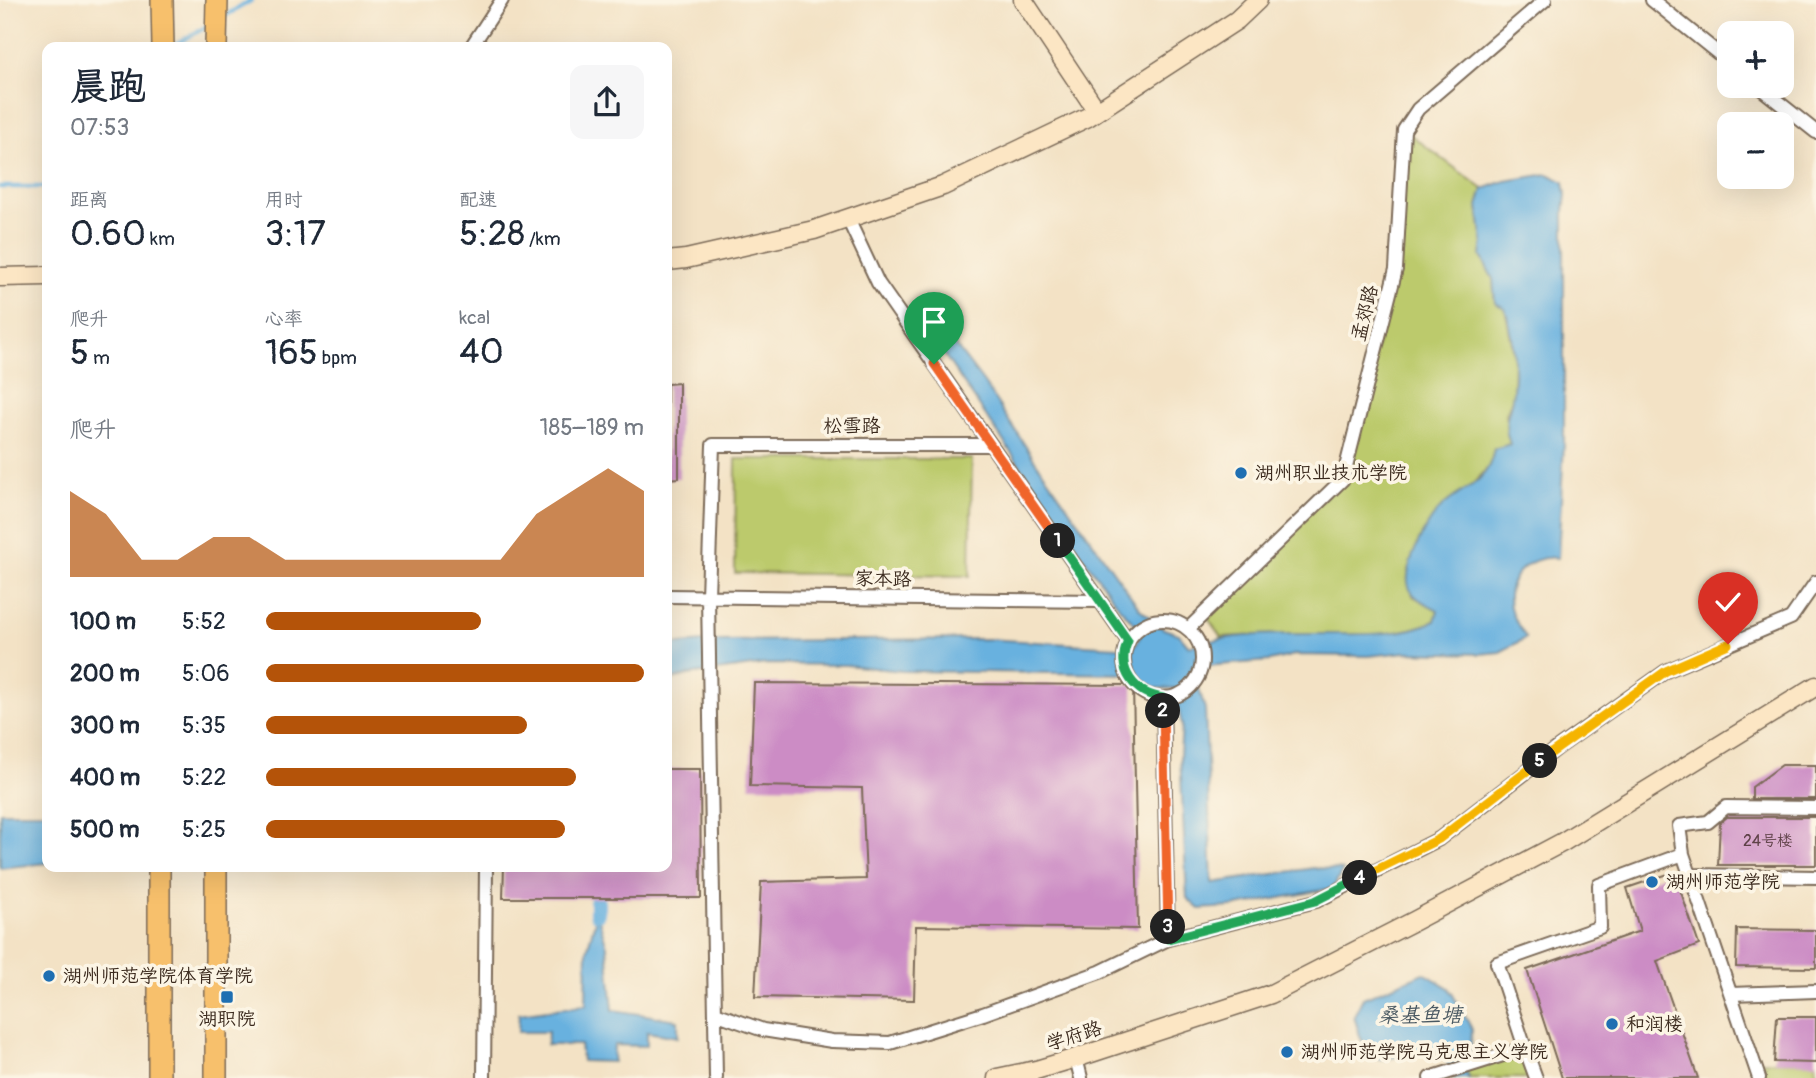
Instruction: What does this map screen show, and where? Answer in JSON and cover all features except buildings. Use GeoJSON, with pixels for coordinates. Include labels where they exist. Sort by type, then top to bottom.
{"type":"FeatureCollection","features":[{"type":"Feature","properties":{"kind":"main road"},"geometry":{"type":"LineString","coordinates":[[162,0],[163,42]]}},
{"type":"Feature","properties":{"kind":"main road"},"geometry":{"type":"LineString","coordinates":[[216,0],[216,42]]}},
{"type":"Feature","properties":{"kind":"main road"},"geometry":{"type":"LineString","coordinates":[[1023,0],[1097,111]]}},
{"type":"Feature","properties":{"kind":"main road"},"geometry":{"type":"LineString","coordinates":[[672,260],[814,230],[943,186],[1097,111],[1237,20],[1258,0]]}},
{"type":"Feature","properties":{"kind":"main road"},"geometry":{"type":"LineString","coordinates":[[0,277],[42,276]]}},
{"type":"Feature","properties":{"kind":"main road","name":"学府路"},"geometry":{"type":"LineString","coordinates":[[997,1078],[1037,1074],[1076,1058],[1270,994],[1563,842],[1816,685]]}},
{"type":"Feature","properties":{"kind":"main road"},"geometry":{"type":"LineString","coordinates":[[159,872],[159,1078]]}},
{"type":"Feature","properties":{"kind":"main road"},"geometry":{"type":"LineString","coordinates":[[216,872],[216,1078]]}},
{"type":"Feature","properties":{"kind":"street"},"geometry":{"type":"LineString","coordinates":[[474,42],[502,0]]}},
{"type":"Feature","properties":{"kind":"street","name":"孟郊路"},"geometry":{"type":"LineString","coordinates":[[1188,629],[1343,480],[1396,269],[1404,130],[1418,109],[1545,0]]}},
{"type":"Feature","properties":{"kind":"street"},"geometry":{"type":"LineString","coordinates":[[1652,0],[1717,52]]}},
{"type":"Feature","properties":{"kind":"street"},"geometry":{"type":"LineString","coordinates":[[1773,98],[1816,132]]}},
{"type":"Feature","properties":{"kind":"street"},"geometry":{"type":"LineString","coordinates":[[848,219],[878,283],[1130,640]]}},
{"type":"Feature","properties":{"kind":"street","name":"松雪路"},"geometry":{"type":"LineString","coordinates":[[708,596],[713,445],[991,446]]}},
{"type":"Feature","properties":{"kind":"street"},"geometry":{"type":"LineString","coordinates":[[715,1013],[763,1030],[832,1041],[890,1043],[983,1014],[1100,972],[1168,939],[1315,901],[1439,839],[1559,747],[1666,671],[1791,618],[1816,582]]}},
{"type":"Feature","properties":{"kind":"street","name":"家本路"},"geometry":{"type":"LineString","coordinates":[[672,596],[1100,601]]}},
{"type":"Feature","properties":{"kind":"street"},"geometry":{"type":"LineString","coordinates":[[708,596],[716,1078]]}},
{"type":"Feature","properties":{"kind":"street"},"geometry":{"type":"LineString","coordinates":[[1156,620],[1172,621],[1188,629],[1198,641],[1202,656],[1198,676],[1168,698],[1150,696],[1139,690],[1129,678],[1125,667],[1130,640],[1156,620]]}},
{"type":"Feature","properties":{"kind":"street"},"geometry":{"type":"LineString","coordinates":[[1168,698],[1168,939]]}},
{"type":"Feature","properties":{"kind":"street"},"geometry":{"type":"LineString","coordinates":[[1759,1078],[1683,854],[1679,826],[1708,822],[1726,807],[1816,808]]}},
{"type":"Feature","properties":{"kind":"street"},"geometry":{"type":"LineString","coordinates":[[1536,1078],[1497,964],[1601,927],[1599,885],[1683,854]]}},
{"type":"Feature","properties":{"kind":"street"},"geometry":{"type":"LineString","coordinates":[[484,1078],[486,872]]}},
{"type":"Feature","properties":{"kind":"street"},"geometry":{"type":"LineString","coordinates":[[1690,875],[1816,877]]}},
{"type":"Feature","properties":{"kind":"street"},"geometry":{"type":"LineString","coordinates":[[1731,994],[1816,991]]}},
{"type":"Feature","properties":{"kind":"street"},"geometry":{"type":"LineString","coordinates":[[1431,1078],[1525,1048]]}},
{"type":"Feature","properties":{"kind":"street"},"geometry":{"type":"LineString","coordinates":[[1076,1058],[1081,1078]]}},
{"type":"Feature","properties":{"kind":"green space"},"geometry":{"type":"Polygon","coordinates":[[[1404,130],[1483,189],[1478,206],[1483,242],[1481,256],[1493,279],[1495,302],[1505,308],[1514,354],[1513,396],[1506,414],[1510,444],[1494,449],[1491,465],[1465,492],[1445,504],[1418,543],[1408,569],[1413,596],[1438,610],[1435,621],[1419,627],[1385,633],[1221,637],[1205,614],[1343,479],[1396,269],[1404,130]]]}},
{"type":"Feature","properties":{"kind":"green space"},"geometry":{"type":"Polygon","coordinates":[[[736,459],[972,459],[970,576],[735,573],[736,459]]]}},
{"type":"Feature","properties":{"kind":"green space"},"geometry":{"type":"Polygon","coordinates":[[[1525,1048],[1536,1078],[1469,1078],[1464,1066],[1525,1048]]]}},
{"type":"Feature","properties":{"kind":"green space"},"geometry":{"type":"Polygon","coordinates":[[[1753,1061],[1816,1062],[1816,1078],[1759,1078],[1753,1061]]]}},
{"type":"Feature","properties":{"kind":"water"},"geometry":{"type":"Polygon","coordinates":[[[1548,174],[1564,182],[1566,195],[1564,443],[1558,558],[1546,558],[1526,566],[1518,572],[1513,581],[1509,602],[1512,614],[1526,638],[1500,652],[1294,655],[1270,661],[1192,667],[1189,674],[1199,689],[1205,709],[1212,883],[1314,868],[1343,870],[1333,888],[1232,907],[1199,909],[1187,898],[1180,756],[1182,725],[1174,688],[1152,687],[1134,674],[902,671],[846,665],[766,664],[672,680],[672,645],[717,641],[987,639],[1133,648],[1140,638],[1135,624],[1120,608],[1081,554],[936,343],[937,331],[949,337],[984,383],[1140,609],[1164,629],[1179,634],[1189,646],[1256,635],[1394,632],[1435,621],[1438,610],[1417,598],[1409,587],[1409,567],[1418,543],[1438,510],[1482,476],[1494,449],[1510,444],[1506,422],[1514,381],[1512,339],[1505,308],[1495,303],[1493,279],[1481,256],[1483,242],[1478,206],[1483,189],[1505,181],[1548,174]]]}},
{"type":"Feature","properties":{"kind":"water"},"geometry":{"type":"Polygon","coordinates":[[[0,812],[42,812],[42,864],[0,868],[0,812]]]}},
{"type":"Feature","properties":{"kind":"water"},"geometry":{"type":"Polygon","coordinates":[[[597,913],[607,947],[613,1010],[678,1020],[678,1037],[647,1032],[647,1046],[614,1045],[613,1062],[582,1061],[580,1045],[547,1045],[548,1032],[518,1032],[519,1014],[586,1005],[587,951],[597,913]]]}},
{"type":"Feature","properties":{"kind":"water","name":"桑基鱼塘"},"geometry":{"type":"Polygon","coordinates":[[[1424,973],[1449,988],[1472,1029],[1471,1047],[1464,1066],[1469,1078],[1454,1078],[1453,1071],[1437,1050],[1379,1060],[1361,1039],[1354,1016],[1363,998],[1424,973]]]}},
{"type":"Feature","properties":{"kind":"waterway"},"geometry":{"type":"LineString","coordinates":[[223,17],[252,0]]}},
{"type":"Feature","properties":{"kind":"waterway"},"geometry":{"type":"LineString","coordinates":[[180,42],[209,25]]}},
{"type":"Feature","properties":{"kind":"waterway"},"geometry":{"type":"LineString","coordinates":[[0,187],[42,187]]}},
{"type":"Feature","properties":{"kind":"waterway"},"geometry":{"type":"LineString","coordinates":[[597,903],[597,913]]}},
{"type":"Feature","properties":{"kind":"place","name":"湖州职业技术学院"},"geometry":{"type":"Point","coordinates":[1241,473]}},
{"type":"Feature","properties":{"kind":"place","name":"湖州师范学院"},"geometry":{"type":"Point","coordinates":[1652,882]}},
{"type":"Feature","properties":{"kind":"place","name":"湖州师范学院体育学院"},"geometry":{"type":"Point","coordinates":[49,976]}},
{"type":"Feature","properties":{"kind":"place","name":"湖职院"},"geometry":{"type":"Point","coordinates":[227,997]}},
{"type":"Feature","properties":{"kind":"place","name":"和润楼"},"geometry":{"type":"Point","coordinates":[1612,1024]}},
{"type":"Feature","properties":{"kind":"place","name":"湖州师范学院马克思主义学院"},"geometry":{"type":"Point","coordinates":[1287,1052]}},
{"type":"Feature","properties":{"kind":"route"},"geometry":{"type":"LineString","coordinates":[[934,364],[1128,641],[1124,654],[1129,678],[1139,690],[1150,696],[1163,698],[1168,939],[1315,901],[1439,839],[1559,747],[1666,671],[1728,644]]}}]}
